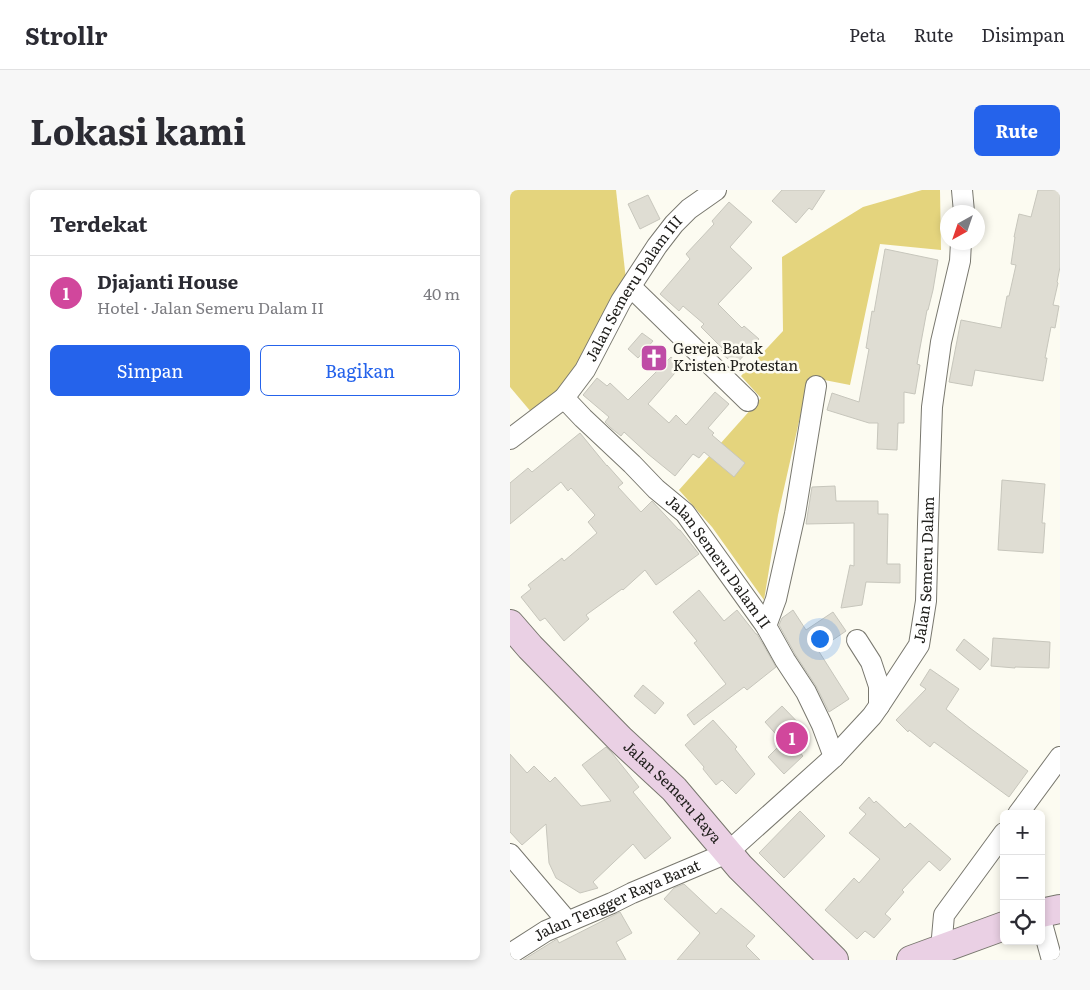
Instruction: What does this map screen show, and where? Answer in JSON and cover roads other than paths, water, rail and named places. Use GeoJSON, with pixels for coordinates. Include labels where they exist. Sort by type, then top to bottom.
{"type":"FeatureCollection","features":[{"type":"Feature","properties":{"kind":"street","name":"Jalan Semeru Dalam III"},"geometry":{"type":"LineString","coordinates":[[510,439],[564,398],[585,370],[622,301],[657,246],[674,224],[689,209],[716,190]]}},
{"type":"Feature","properties":{"kind":"street"},"geometry":{"type":"LineString","coordinates":[[962,190],[963,205]]}},
{"type":"Feature","properties":{"kind":"street","name":"Jalan Semeru Dalam"},"geometry":{"type":"LineString","coordinates":[[727,853],[834,757],[880,706],[919,645],[926,600],[932,407],[941,342],[961,250]]}},
{"type":"Feature","properties":{"kind":"street"},"geometry":{"type":"LineString","coordinates":[[631,287],[748,401]]}},
{"type":"Feature","properties":{"kind":"street"},"geometry":{"type":"LineString","coordinates":[[766,626],[776,600],[795,514],[816,386]]}},
{"type":"Feature","properties":{"kind":"street","name":"Jalan Semeru Dalam II"},"geometry":{"type":"LineString","coordinates":[[564,398],[656,489],[684,513],[766,626],[806,692],[822,725],[834,757]]}},
{"type":"Feature","properties":{"kind":"street","name":"Jalan Semeru Raya"},"geometry":{"type":"LineString","coordinates":[[510,624],[530,647],[674,790],[740,867],[834,960]]}},
{"type":"Feature","properties":{"kind":"street"},"geometry":{"type":"LineString","coordinates":[[857,640],[871,662],[879,686],[880,706]]}},
{"type":"Feature","properties":{"kind":"street"},"geometry":{"type":"LineString","coordinates":[[1021,810],[1060,756]]}},
{"type":"Feature","properties":{"kind":"street"},"geometry":{"type":"LineString","coordinates":[[941,949],[944,915],[1000,838]]}},
{"type":"Feature","properties":{"kind":"street","name":"Jalan Tengger Raya Barat"},"geometry":{"type":"LineString","coordinates":[[510,954],[546,931],[727,853]]}},
{"type":"Feature","properties":{"kind":"street"},"geometry":{"type":"LineString","coordinates":[[510,854],[568,921]]}},
{"type":"Feature","properties":{"kind":"street"},"geometry":{"type":"LineString","coordinates":[[1045,912],[1060,909]]}},
{"type":"Feature","properties":{"kind":"street"},"geometry":{"type":"LineString","coordinates":[[911,960],[1000,927]]}},
{"type":"Feature","properties":{"kind":"street"},"geometry":{"type":"LineString","coordinates":[[1045,935],[1052,960]]}},
{"type":"Feature","properties":{"kind":"place","name":"Gereja Batak Kristen Protestan"},"geometry":{"type":"Point","coordinates":[654,358]}},
{"type":"Feature","properties":{"kind":"place","name":"Djajanti House"},"geometry":{"type":"Point","coordinates":[792,738]}}]}
